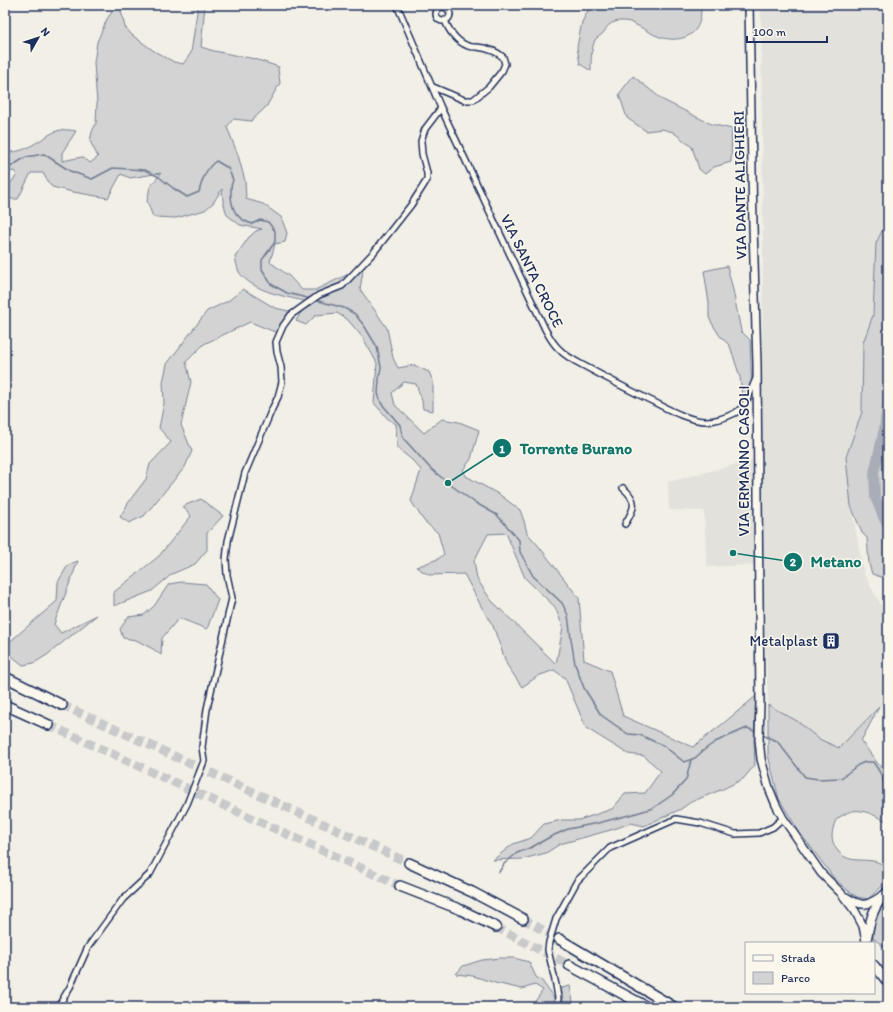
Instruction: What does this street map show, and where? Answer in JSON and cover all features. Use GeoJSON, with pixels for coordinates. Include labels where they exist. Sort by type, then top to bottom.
{"type":"FeatureCollection","features":[{"type":"Feature","properties":{"kind":"highway"},"geometry":{"type":"LineString","coordinates":[[5,677],[62,705]]}},
{"type":"Feature","properties":{"kind":"highway"},"geometry":{"type":"LineString","coordinates":[[5,705],[49,725]]}},
{"type":"Feature","properties":{"kind":"highway"},"geometry":{"type":"LineString","coordinates":[[410,863],[472,892],[523,919]]}},
{"type":"Feature","properties":{"kind":"highway"},"geometry":{"type":"LineString","coordinates":[[400,886],[459,909],[496,927]]}},
{"type":"Feature","properties":{"kind":"highway"},"geometry":{"type":"LineString","coordinates":[[559,939],[674,1007]]}},
{"type":"Feature","properties":{"kind":"highway"},"geometry":{"type":"LineString","coordinates":[[569,965],[647,1007]]}},
{"type":"Feature","properties":{"kind":"main road","name":"VIA DANTE ALIGHIERI"},"geometry":{"type":"LineString","coordinates":[[749,5],[753,226],[758,364]]}},
{"type":"Feature","properties":{"kind":"main road","name":"VIA ERMANNO CASOLI"},"geometry":{"type":"LineString","coordinates":[[758,364],[759,739],[761,758],[776,805],[783,818],[822,873],[841,893],[855,912],[861,923],[866,942]]}},
{"type":"Feature","properties":{"kind":"main road","name":"VIA ERMANNO CASOLI"},"geometry":{"type":"LineString","coordinates":[[841,893],[856,903],[864,905],[874,901],[887,891]]}},
{"type":"Feature","properties":{"kind":"main road","name":"VIA ERMANNO CASOLI"},"geometry":{"type":"LineString","coordinates":[[866,942],[871,916],[876,905],[887,891]]}},
{"type":"Feature","properties":{"kind":"main road"},"geometry":{"type":"LineString","coordinates":[[875,966],[888,983]]}},
{"type":"Feature","properties":{"kind":"street","name":"VIA SANTA CROCE"},"geometry":{"type":"LineString","coordinates":[[397,5],[442,108],[545,330],[559,349],[569,357],[610,380],[675,412],[706,421],[718,420],[737,412],[748,400],[757,376]]}},
{"type":"Feature","properties":{"kind":"street"},"geometry":{"type":"LineString","coordinates":[[448,10],[454,5]]}},
{"type":"Feature","properties":{"kind":"street"},"geometry":{"type":"LineString","coordinates":[[445,7],[448,10],[450,16],[445,20],[440,20],[437,17],[438,9],[445,7]]}},
{"type":"Feature","properties":{"kind":"street"},"geometry":{"type":"LineString","coordinates":[[433,87],[464,100],[473,100],[488,87],[502,71],[504,64],[503,57],[499,53],[488,48],[467,46],[457,39],[447,27],[445,20]]}},
{"type":"Feature","properties":{"kind":"street"},"geometry":{"type":"LineString","coordinates":[[58,1007],[70,987],[88,947],[123,899],[150,874],[186,804],[204,761],[202,747],[207,709],[232,598],[227,575],[226,559],[228,541],[245,473],[278,397],[282,382],[281,367],[276,342],[283,326],[291,315],[319,295],[342,286],[374,252],[411,205],[427,180],[421,141],[425,129],[442,108]]}},
{"type":"Feature","properties":{"kind":"street"},"geometry":{"type":"LineString","coordinates":[[622,488],[630,494],[633,500],[632,513],[625,524]]}},
{"type":"Feature","properties":{"kind":"street"},"geometry":{"type":"LineString","coordinates":[[557,1007],[558,998],[556,984],[548,950],[556,919],[577,881],[610,848],[676,819],[700,822],[735,834],[759,833],[773,827],[783,818]]}},
{"type":"Feature","properties":{"kind":"shaded area"},"geometry":{"type":"Polygon","coordinates":[[[761,5],[888,5],[888,219],[876,243],[873,315],[863,343],[862,412],[846,457],[851,506],[864,574],[888,618],[888,698],[839,748],[819,739],[797,721],[768,705],[760,491],[763,248],[761,5]]]}},
{"type":"Feature","properties":{"kind":"shaded area"},"geometry":{"type":"Polygon","coordinates":[[[753,460],[754,565],[707,567],[704,511],[669,510],[668,482],[753,460]]]}},
{"type":"Feature","properties":{"kind":"green space"},"geometry":{"type":"Polygon","coordinates":[[[117,5],[123,5],[121,11],[125,27],[132,35],[154,51],[174,62],[183,64],[191,53],[198,5],[205,5],[201,47],[255,59],[279,67],[280,83],[266,107],[251,121],[233,119],[227,127],[238,155],[245,181],[246,199],[263,204],[281,217],[287,233],[285,242],[275,244],[270,262],[289,276],[302,290],[315,290],[353,272],[363,271],[360,289],[387,328],[393,358],[398,368],[414,365],[429,372],[433,381],[433,411],[423,409],[416,384],[404,382],[392,393],[395,405],[424,433],[442,419],[459,422],[479,430],[471,459],[463,470],[466,476],[500,495],[520,510],[527,533],[579,598],[584,660],[610,671],[623,716],[693,747],[756,696],[754,742],[755,765],[743,779],[691,802],[681,809],[644,826],[631,823],[560,844],[546,853],[523,859],[493,860],[513,844],[531,838],[544,824],[562,820],[579,820],[612,809],[625,794],[645,793],[661,771],[644,756],[628,754],[586,728],[565,678],[554,670],[538,676],[522,687],[507,665],[493,626],[464,574],[429,575],[416,567],[438,559],[444,554],[438,533],[424,521],[411,501],[421,470],[412,460],[397,448],[396,424],[388,419],[374,403],[377,363],[363,338],[348,320],[337,313],[316,315],[306,325],[296,321],[302,310],[304,301],[268,292],[252,284],[239,272],[235,257],[249,237],[256,231],[262,229],[240,225],[227,215],[223,201],[222,189],[213,203],[205,210],[176,218],[153,217],[147,201],[150,187],[161,173],[130,178],[121,174],[108,198],[52,187],[43,173],[31,173],[18,199],[6,199],[5,190],[17,175],[14,171],[5,173],[5,151],[19,151],[57,131],[69,130],[76,131],[62,153],[62,161],[82,157],[90,163],[98,157],[90,141],[96,123],[97,103],[94,63],[97,42],[107,19],[117,5]],[[506,533],[488,534],[474,561],[477,579],[491,600],[556,664],[563,627],[555,607],[525,578],[506,533]]]}},
{"type":"Feature","properties":{"kind":"green space"},"geometry":{"type":"Polygon","coordinates":[[[591,5],[701,5],[701,14],[699,23],[693,33],[680,39],[660,37],[627,21],[617,21],[611,23],[595,40],[592,51],[591,71],[580,64],[577,47],[582,22],[591,5]]]}},
{"type":"Feature","properties":{"kind":"green space"},"geometry":{"type":"Polygon","coordinates":[[[633,76],[663,100],[711,124],[732,129],[731,162],[714,167],[705,174],[699,169],[692,147],[673,132],[662,129],[646,131],[627,118],[619,94],[633,76]]]}},
{"type":"Feature","properties":{"kind":"green space"},"geometry":{"type":"Polygon","coordinates":[[[888,219],[888,447],[883,471],[888,512],[888,575],[881,577],[872,574],[869,564],[867,538],[862,533],[851,506],[846,457],[862,412],[863,343],[873,315],[876,243],[888,219]]]}},
{"type":"Feature","properties":{"kind":"green space"},"geometry":{"type":"Polygon","coordinates":[[[727,266],[741,331],[750,340],[752,397],[742,396],[740,377],[730,346],[720,336],[709,318],[709,303],[704,271],[727,266]]]}},
{"type":"Feature","properties":{"kind":"green space"},"geometry":{"type":"Polygon","coordinates":[[[243,289],[275,308],[289,311],[275,332],[250,322],[204,344],[186,362],[191,382],[181,425],[192,451],[185,467],[144,516],[129,523],[120,517],[130,500],[146,479],[150,464],[171,442],[159,428],[164,403],[163,382],[167,364],[207,311],[228,301],[243,289]]]}},
{"type":"Feature","properties":{"kind":"green space"},"geometry":{"type":"Polygon","coordinates":[[[201,499],[223,516],[207,533],[207,550],[195,564],[172,574],[152,591],[114,606],[114,592],[159,556],[191,516],[183,506],[201,499]]]}},
{"type":"Feature","properties":{"kind":"green space"},"geometry":{"type":"Polygon","coordinates":[[[78,561],[54,624],[61,633],[97,615],[47,655],[34,663],[23,665],[5,652],[5,645],[57,601],[58,582],[68,565],[78,561]]]}},
{"type":"Feature","properties":{"kind":"green space"},"geometry":{"type":"Polygon","coordinates":[[[181,582],[206,584],[218,600],[207,629],[179,618],[162,638],[161,655],[136,640],[123,638],[120,629],[128,617],[144,615],[154,606],[169,584],[181,582]]]}},
{"type":"Feature","properties":{"kind":"green space"},"geometry":{"type":"Polygon","coordinates":[[[768,705],[797,721],[819,739],[839,748],[879,707],[861,741],[888,777],[888,822],[867,812],[850,812],[842,815],[836,820],[832,835],[835,846],[843,856],[855,860],[874,861],[887,868],[888,881],[868,899],[857,897],[834,878],[800,833],[779,799],[768,755],[768,705]]]}},
{"type":"Feature","properties":{"kind":"green space"},"geometry":{"type":"Polygon","coordinates":[[[888,899],[888,950],[873,938],[876,917],[888,899]]]}},
{"type":"Feature","properties":{"kind":"green space"},"geometry":{"type":"Polygon","coordinates":[[[514,958],[529,962],[536,977],[542,981],[556,1001],[563,1002],[562,988],[570,986],[574,1007],[533,1007],[543,990],[535,985],[522,989],[473,976],[456,974],[463,966],[482,960],[514,958]]]}},
{"type":"Feature","properties":{"kind":"waterway"},"geometry":{"type":"LineString","coordinates":[[5,166],[10,167],[26,157],[44,154],[70,171],[92,179],[113,168],[145,170],[159,177],[187,197],[199,192],[205,175],[216,161],[228,168],[233,180],[231,186],[231,196],[236,214],[243,220],[252,224],[260,220],[268,222],[275,231],[275,242],[262,260],[262,269],[271,284],[287,293],[311,299]]}},
{"type":"Feature","properties":{"kind":"waterway"},"geometry":{"type":"LineString","coordinates":[[315,300],[344,308],[355,314],[365,327],[377,347],[381,367],[378,393],[381,403],[400,425],[403,438],[430,468],[474,502],[497,515],[519,540],[520,552],[533,576],[562,603],[568,615],[575,664],[584,688],[601,715],[628,734],[640,735],[664,746],[684,762],[695,758],[715,742],[747,728],[757,732]]}},
{"type":"Feature","properties":{"kind":"waterway"},"geometry":{"type":"LineString","coordinates":[[888,398],[884,429],[874,473],[875,497],[888,525]]}},
{"type":"Feature","properties":{"kind":"waterway"},"geometry":{"type":"LineString","coordinates":[[762,735],[777,741],[805,777],[818,779],[841,778],[858,765],[865,762],[873,762],[883,779],[885,799],[888,807]]}},
{"type":"Feature","properties":{"kind":"waterway"},"geometry":{"type":"LineString","coordinates":[[499,872],[504,864],[517,853],[568,829],[598,823],[653,808],[672,795],[686,780],[691,760]]}},
{"type":"Feature","properties":{"kind":"tunnel"},"geometry":{"type":"LineString","coordinates":[[62,705],[409,863]]}},
{"type":"Feature","properties":{"kind":"tunnel"},"geometry":{"type":"LineString","coordinates":[[49,725],[400,886]]}},
{"type":"Feature","properties":{"kind":"tunnel"},"geometry":{"type":"LineString","coordinates":[[523,919],[559,939]]}},
{"type":"Feature","properties":{"kind":"tunnel"},"geometry":{"type":"LineString","coordinates":[[496,927],[569,965]]}},
{"type":"Feature","properties":{"kind":"place","name":"Torrente Burano"},"geometry":{"type":"Point","coordinates":[448,483]}},
{"type":"Feature","properties":{"kind":"place","name":"Metano"},"geometry":{"type":"Point","coordinates":[733,553]}},
{"type":"Feature","properties":{"kind":"place","name":"Metalplast"},"geometry":{"type":"Point","coordinates":[831,641]}}]}
